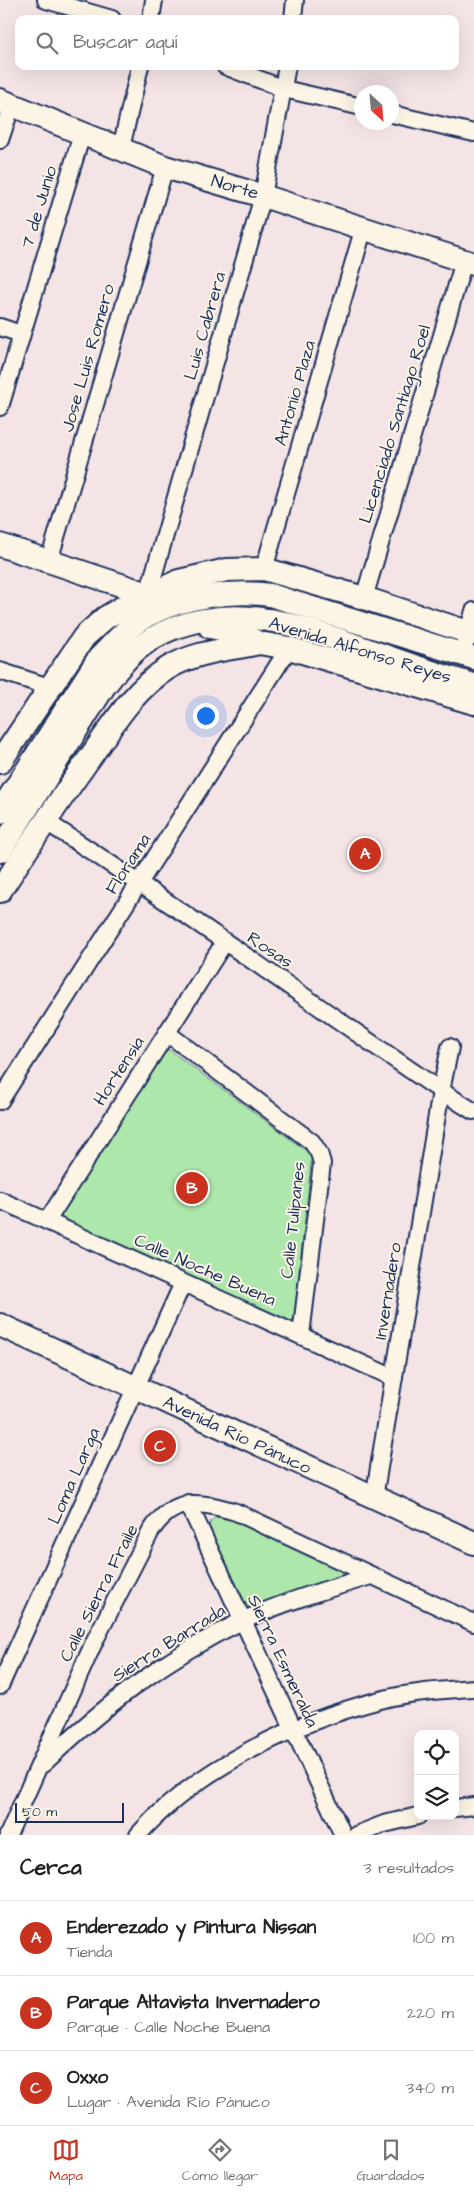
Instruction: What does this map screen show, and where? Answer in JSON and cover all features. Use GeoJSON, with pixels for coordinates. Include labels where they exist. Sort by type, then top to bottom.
{"type":"FeatureCollection","features":[{"type":"Feature","properties":{"kind":"street"},"geometry":{"type":"LineString","coordinates":[[46,0],[98,15]]}},
{"type":"Feature","properties":{"kind":"street"},"geometry":{"type":"LineString","coordinates":[[152,15],[154,0]]}},
{"type":"Feature","properties":{"kind":"street"},"geometry":{"type":"LineString","coordinates":[[294,15],[296,0]]}},
{"type":"Feature","properties":{"kind":"street"},"geometry":{"type":"LineString","coordinates":[[121,148],[139,70]]}},
{"type":"Feature","properties":{"kind":"street"},"geometry":{"type":"LineString","coordinates":[[237,70],[284,88],[354,105]]}},
{"type":"Feature","properties":{"kind":"street","name":"Luis Cabrera"},"geometry":{"type":"LineString","coordinates":[[148,594],[263,196],[286,70]]}},
{"type":"Feature","properties":{"kind":"street"},"geometry":{"type":"LineString","coordinates":[[0,140],[6,102]]}},
{"type":"Feature","properties":{"kind":"street","name":"Norte"},"geometry":{"type":"LineString","coordinates":[[6,102],[165,167],[364,227],[469,263]]}},
{"type":"Feature","properties":{"kind":"street"},"geometry":{"type":"LineString","coordinates":[[399,116],[474,133]]}},
{"type":"Feature","properties":{"kind":"street","name":"7 de Junio"},"geometry":{"type":"LineString","coordinates":[[0,407],[82,134]]}},
{"type":"Feature","properties":{"kind":"street","name":"Jose Luis Romero"},"geometry":{"type":"LineString","coordinates":[[49,561],[165,167]]}},
{"type":"Feature","properties":{"kind":"street","name":"Antonio Plaza"},"geometry":{"type":"LineString","coordinates":[[264,569],[364,227]]}},
{"type":"Feature","properties":{"kind":"street","name":"Licenciado Santiago Roel"},"geometry":{"type":"LineString","coordinates":[[364,598],[469,263]]}},
{"type":"Feature","properties":{"kind":"street"},"geometry":{"type":"LineString","coordinates":[[0,327],[21,334]]}},
{"type":"Feature","properties":{"kind":"street"},"geometry":{"type":"LineString","coordinates":[[0,545],[148,594],[187,624],[236,632],[259,643],[289,648],[387,677],[472,690]]}},
{"type":"Feature","properties":{"kind":"street"},"geometry":{"type":"LineString","coordinates":[[0,762],[84,637],[105,618],[148,594],[179,581],[207,574],[245,569],[264,569],[364,598],[472,626],[468,656]]}},
{"type":"Feature","properties":{"kind":"street","name":"Avenida Alfonso Reyes"},"geometry":{"type":"LineString","coordinates":[[0,851],[148,614],[199,597],[249,592],[270,595],[468,656]]}},
{"type":"Feature","properties":{"kind":"street"},"geometry":{"type":"LineString","coordinates":[[105,618],[113,621],[130,642]]}},
{"type":"Feature","properties":{"kind":"street","name":"Avenida Alfonso Reyes"},"geometry":{"type":"LineString","coordinates":[[0,812],[99,658],[130,642],[161,634],[187,624],[230,618],[274,621],[319,634],[472,690]]}},
{"type":"Feature","properties":{"kind":"street"},"geometry":{"type":"LineString","coordinates":[[0,890],[45,820],[120,714],[132,699],[154,678],[169,668],[197,655],[259,643]]}},
{"type":"Feature","properties":{"kind":"street","name":"Florama"},"geometry":{"type":"LineString","coordinates":[[0,1101],[289,648]]}},
{"type":"Feature","properties":{"kind":"street"},"geometry":{"type":"LineString","coordinates":[[0,671],[47,690]]}},
{"type":"Feature","properties":{"kind":"street"},"geometry":{"type":"LineString","coordinates":[[30,766],[47,690]]}},
{"type":"Feature","properties":{"kind":"street","name":"Rosas"},"geometry":{"type":"LineString","coordinates":[[45,820],[140,882],[224,943],[440,1091],[473,1111]]}},
{"type":"Feature","properties":{"kind":"street","name":"Hortensia"},"geometry":{"type":"LineString","coordinates":[[47,1221],[224,943]]}},
{"type":"Feature","properties":{"kind":"street","name":"Calle Tulipanes"},"geometry":{"type":"LineString","coordinates":[[167,1033],[312,1142],[319,1153],[322,1163],[301,1335]]}},
{"type":"Feature","properties":{"kind":"street","name":"Invernadero"},"geometry":{"type":"LineString","coordinates":[[374,1498],[440,1091],[450,1047]]}},
{"type":"Feature","properties":{"kind":"street","name":"Calle Noche Buena"},"geometry":{"type":"LineString","coordinates":[[0,1200],[394,1378]]}},
{"type":"Feature","properties":{"kind":"street","name":"Loma Larga"},"geometry":{"type":"LineString","coordinates":[[0,1686],[183,1282]]}},
{"type":"Feature","properties":{"kind":"street","name":"Avenida Río Pánuco"},"geometry":{"type":"LineString","coordinates":[[0,1325],[474,1543]]}},
{"type":"Feature","properties":{"kind":"street"},"geometry":{"type":"LineString","coordinates":[[188,1503],[236,1512],[474,1623]]}},
{"type":"Feature","properties":{"kind":"street","name":"Sierra Esmeralda"},"geometry":{"type":"LineString","coordinates":[[188,1503],[343,1835]]}},
{"type":"Feature","properties":{"kind":"street","name":"Calle Sierra Fraile"},"geometry":{"type":"LineString","coordinates":[[8,1835],[95,1640],[151,1531],[164,1516],[188,1503]]}},
{"type":"Feature","properties":{"kind":"street","name":"Sierra Barrada"},"geometry":{"type":"LineString","coordinates":[[38,1769],[88,1721],[123,1694],[186,1651],[242,1621],[316,1593],[371,1576]]}},
{"type":"Feature","properties":{"kind":"street"},"geometry":{"type":"LineString","coordinates":[[138,1835],[182,1794],[222,1766],[294,1730],[335,1714],[382,1700],[474,1688]]}},
{"type":"Feature","properties":{"kind":"street"},"geometry":{"type":"LineString","coordinates":[[459,1808],[474,1806]]}},
{"type":"Feature","properties":{"kind":"street"},"geometry":{"type":"LineString","coordinates":[[356,1835],[384,1824],[414,1817]]}},
{"type":"Feature","properties":{"kind":"green space"},"geometry":{"type":"Polygon","coordinates":[[[164,1046],[312,1155],[293,1327],[57,1221],[164,1046]]]}},
{"type":"Feature","properties":{"kind":"green space"},"geometry":{"type":"Polygon","coordinates":[[[216,1517],[232,1520],[353,1576],[250,1613],[209,1526],[216,1517]]]}},
{"type":"Feature","properties":{"kind":"place","name":"Enderezado y Pintura Nissan"},"geometry":{"type":"Point","coordinates":[365,854]}},
{"type":"Feature","properties":{"kind":"place","name":"Parque Altavista Invernadero"},"geometry":{"type":"Point","coordinates":[192,1188]}},
{"type":"Feature","properties":{"kind":"place","name":"Oxxo"},"geometry":{"type":"Point","coordinates":[160,1446]}}]}
